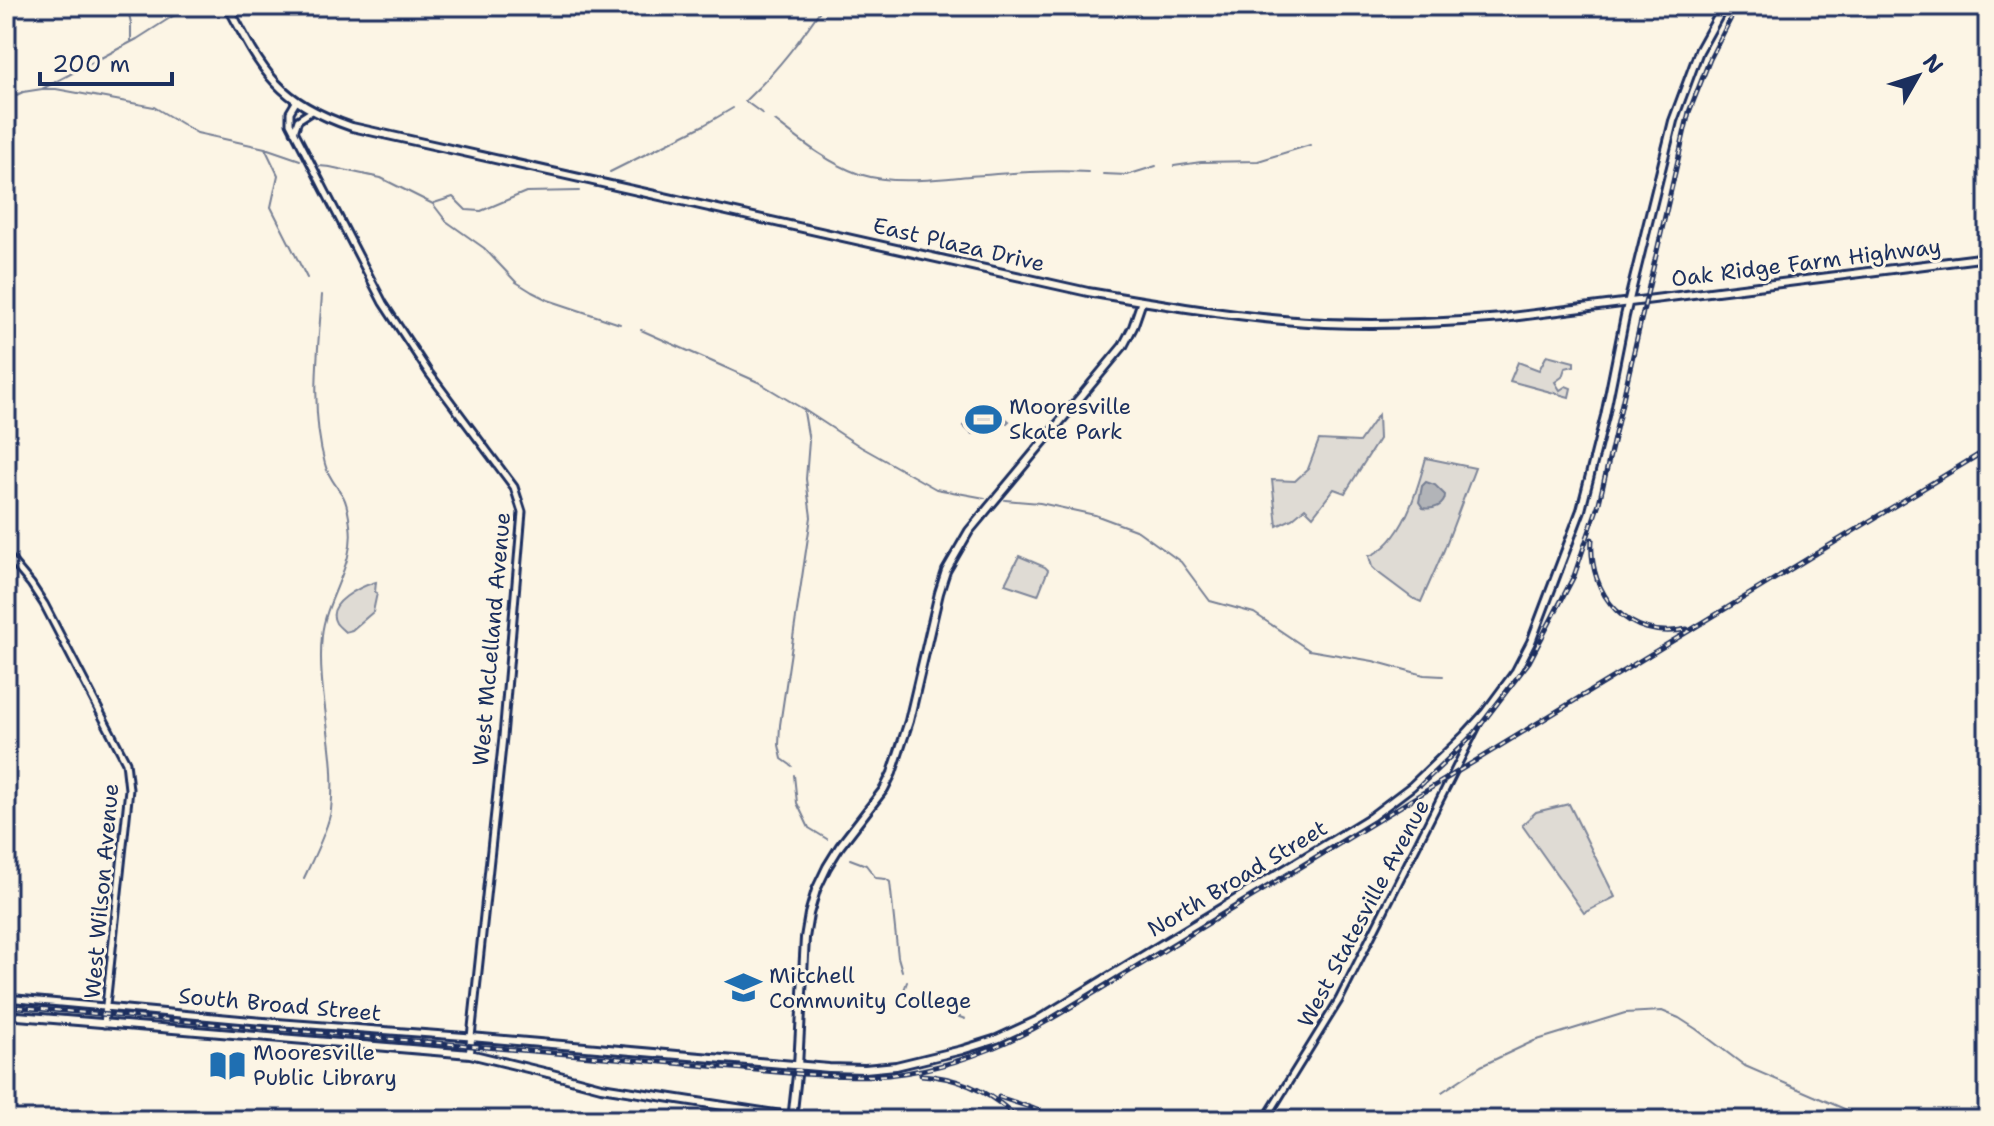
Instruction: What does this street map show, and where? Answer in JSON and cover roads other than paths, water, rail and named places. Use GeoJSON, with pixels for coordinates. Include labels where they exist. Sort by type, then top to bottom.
{"type":"FeatureCollection","features":[{"type":"Feature","properties":{"kind":"main road","name":"East Plaza Drive"},"geometry":{"type":"LineString","coordinates":[[228,6],[255,58],[279,87],[312,111],[352,127],[1088,292],[1283,320],[1372,325],[1503,318],[1629,303]]}},
{"type":"Feature","properties":{"kind":"main road","name":"North Broad Street"},"geometry":{"type":"LineString","coordinates":[[551,1045],[865,1069],[896,1066],[962,1050],[1017,1031],[1057,1009],[1371,817],[1412,786],[1482,717],[1516,671],[1531,642],[1581,512],[1673,121],[1699,51],[1724,6]]}},
{"type":"Feature","properties":{"kind":"main road","name":"Oak Ridge Farm Highway"},"geometry":{"type":"LineString","coordinates":[[1629,303],[1988,257]]}},
{"type":"Feature","properties":{"kind":"main road"},"geometry":{"type":"LineString","coordinates":[[792,1118],[809,914],[827,867],[892,773],[909,721],[946,571],[969,531],[1123,346],[1142,301]]}},
{"type":"Feature","properties":{"kind":"main road"},"geometry":{"type":"LineString","coordinates":[[6,1015],[470,1054],[601,1087],[814,1120]]}},
{"type":"Feature","properties":{"kind":"main road","name":"South Broad Street"},"geometry":{"type":"LineString","coordinates":[[471,1037],[551,1045]]}},
{"type":"Feature","properties":{"kind":"main road","name":"West McLelland Avenue"},"geometry":{"type":"LineString","coordinates":[[470,1054],[471,1037]]}},
{"type":"Feature","properties":{"kind":"main road"},"geometry":{"type":"LineString","coordinates":[[1982,1120],[1988,1118]]}},
{"type":"Feature","properties":{"kind":"street"},"geometry":{"type":"LineString","coordinates":[[294,133],[289,120],[296,102]]}},
{"type":"Feature","properties":{"kind":"street"},"geometry":{"type":"LineString","coordinates":[[294,133],[298,120],[312,111]]}},
{"type":"Feature","properties":{"kind":"street","name":"West McLelland Avenue"},"geometry":{"type":"LineString","coordinates":[[294,133],[383,303],[429,373],[514,487],[522,512],[503,737],[471,1037]]}},
{"type":"Feature","properties":{"kind":"street","name":"West Wilson Avenue"},"geometry":{"type":"LineString","coordinates":[[6,554],[49,612],[126,762],[129,789],[104,1024]]}},
{"type":"Feature","properties":{"kind":"street","name":"West Statesville Avenue"},"geometry":{"type":"LineString","coordinates":[[1265,1120],[1339,1000],[1482,717]]}},
{"type":"Feature","properties":{"kind":"street","name":"South Broad Street"},"geometry":{"type":"LineString","coordinates":[[6,998],[471,1037]]}},
{"type":"Feature","properties":{"kind":"waterway"},"geometry":{"type":"LineString","coordinates":[[127,6],[131,41]]}},
{"type":"Feature","properties":{"kind":"waterway"},"geometry":{"type":"LineString","coordinates":[[6,100],[23,92],[42,89],[194,6]]}},
{"type":"Feature","properties":{"kind":"waterway"},"geometry":{"type":"LineString","coordinates":[[763,114],[745,101],[787,56],[823,6]]}},
{"type":"Feature","properties":{"kind":"waterway"},"geometry":{"type":"LineString","coordinates":[[42,89],[154,107],[197,133],[265,148],[300,160]]}},
{"type":"Feature","properties":{"kind":"waterway"},"geometry":{"type":"LineString","coordinates":[[610,172],[733,108]]}},
{"type":"Feature","properties":{"kind":"waterway"},"geometry":{"type":"LineString","coordinates":[[775,121],[826,158],[859,174],[873,177],[914,180],[1029,172],[1088,172]]}},
{"type":"Feature","properties":{"kind":"waterway"},"geometry":{"type":"LineString","coordinates":[[1174,166],[1258,161],[1310,145]]}},
{"type":"Feature","properties":{"kind":"waterway"},"geometry":{"type":"LineString","coordinates":[[265,148],[278,175],[271,207],[307,278]]}},
{"type":"Feature","properties":{"kind":"waterway"},"geometry":{"type":"LineString","coordinates":[[319,166],[381,178],[433,204],[446,221],[484,248],[516,282],[548,300],[620,324]]}},
{"type":"Feature","properties":{"kind":"waterway"},"geometry":{"type":"LineString","coordinates":[[1103,174],[1127,175],[1156,166]]}},
{"type":"Feature","properties":{"kind":"waterway"},"geometry":{"type":"LineString","coordinates":[[434,203],[453,197],[466,210],[481,211],[526,192],[579,191]]}},
{"type":"Feature","properties":{"kind":"waterway"},"geometry":{"type":"LineString","coordinates":[[304,878],[324,835],[331,810],[332,766],[322,679],[322,635],[351,539],[347,506],[326,469],[320,443],[316,380],[322,295]]}},
{"type":"Feature","properties":{"kind":"waterway"},"geometry":{"type":"LineString","coordinates":[[641,330],[758,382],[861,447],[936,489],[985,498]]}},
{"type":"Feature","properties":{"kind":"waterway"},"geometry":{"type":"LineString","coordinates":[[792,766],[782,759],[779,745],[811,517],[806,479],[809,441],[804,412]]}},
{"type":"Feature","properties":{"kind":"waterway"},"geometry":{"type":"LineString","coordinates":[[1005,500],[1040,503],[1095,515],[1138,531],[1181,562],[1210,601],[1254,613],[1309,650],[1373,661],[1424,675],[1443,676]]}},
{"type":"Feature","properties":{"kind":"waterway"},"geometry":{"type":"LineString","coordinates":[[794,775],[797,803],[809,828],[827,839]]}},
{"type":"Feature","properties":{"kind":"waterway"},"geometry":{"type":"LineString","coordinates":[[850,859],[866,865],[876,878],[890,882],[902,971]]}},
{"type":"Feature","properties":{"kind":"waterway"},"geometry":{"type":"LineString","coordinates":[[907,982],[904,990],[909,998],[965,1019]]}},
{"type":"Feature","properties":{"kind":"waterway"},"geometry":{"type":"LineString","coordinates":[[1442,1092],[1481,1066],[1534,1041],[1625,1013],[1662,1011],[1696,1029],[1745,1066],[1856,1114],[1860,1120]]}},
{"type":"Feature","properties":{"kind":"railway"},"geometry":{"type":"LineString","coordinates":[[1421,785],[1473,735],[1529,662],[1574,576],[1599,503],[1689,112],[1710,59],[1737,6]]}},
{"type":"Feature","properties":{"kind":"railway"},"geometry":{"type":"LineString","coordinates":[[6,1006],[801,1074],[888,1075],[956,1061],[1000,1045],[1061,1013],[1988,449]]}},
{"type":"Feature","properties":{"kind":"railway"},"geometry":{"type":"LineString","coordinates":[[1592,539],[1597,579],[1616,610],[1630,621],[1647,628],[1666,631],[1687,629]]}},
{"type":"Feature","properties":{"kind":"railway"},"geometry":{"type":"LineString","coordinates":[[921,1075],[946,1078],[969,1086],[1011,1112]]}},
{"type":"Feature","properties":{"kind":"railway"},"geometry":{"type":"LineString","coordinates":[[999,1097],[1060,1120]]}},
{"type":"Feature","properties":{"kind":"place","name":"Mooresville Skate Park"},"geometry":{"type":"Point","coordinates":[983,419]}},
{"type":"Feature","properties":{"kind":"place","name":"Mitchell Community College"},"geometry":{"type":"Point","coordinates":[743,988]}},
{"type":"Feature","properties":{"kind":"place","name":"Mooresville Public Library"},"geometry":{"type":"Point","coordinates":[227,1065]}}]}
